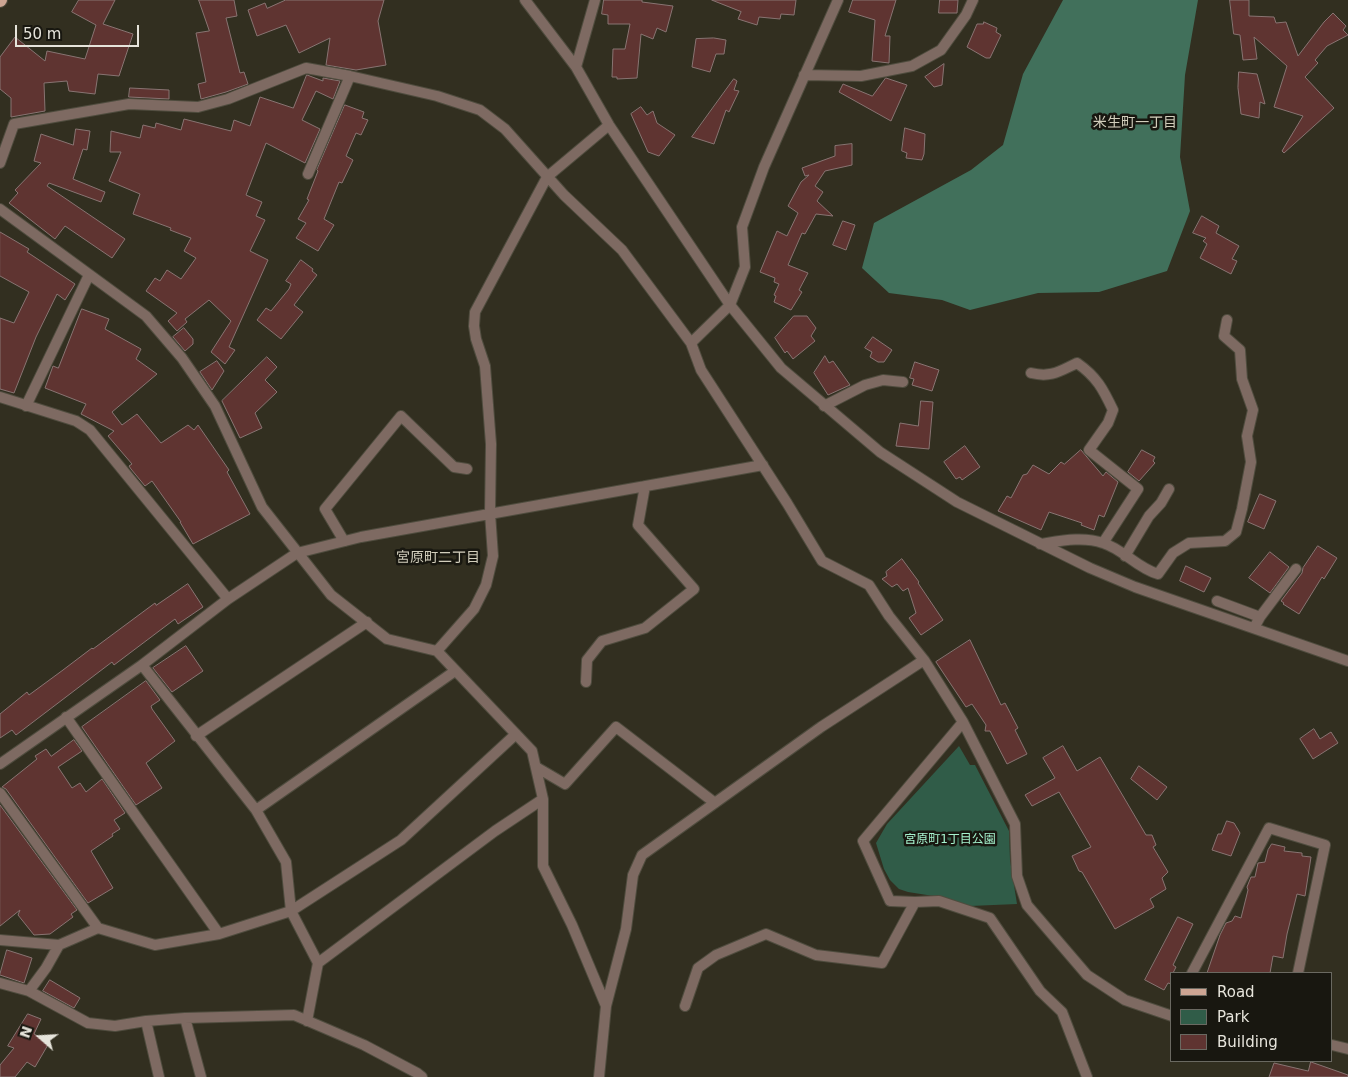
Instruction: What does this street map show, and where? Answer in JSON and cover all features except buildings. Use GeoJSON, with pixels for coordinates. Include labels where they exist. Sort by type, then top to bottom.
{"type":"FeatureCollection","features":[{"type":"Feature","properties":{"kind":"street"},"geometry":{"type":"LineString","coordinates":[[525,0],[576,67],[609,124],[730,305],[781,368],[880,452],[949,497],[1040,544],[1135,587],[1348,661]]}},
{"type":"Feature","properties":{"kind":"street"},"geometry":{"type":"LineString","coordinates":[[576,67],[595,0]]}},
{"type":"Feature","properties":{"kind":"street"},"geometry":{"type":"LineString","coordinates":[[691,343],[730,305],[745,267],[742,228],[764,167],[838,0]]}},
{"type":"Feature","properties":{"kind":"street"},"geometry":{"type":"LineString","coordinates":[[804,75],[861,76],[912,66],[942,50],[966,15],[973,0]]}},
{"type":"Feature","properties":{"kind":"street"},"geometry":{"type":"LineString","coordinates":[[0,163],[14,124],[129,104],[198,107],[228,100],[306,68],[437,96],[480,110],[506,130],[548,176],[622,250],[691,343],[701,370],[763,465],[822,561],[869,585],[889,616],[924,660],[963,722],[1015,824],[1017,876],[1026,905],[1087,975],[1125,1000],[1170,1015]]}},
{"type":"Feature","properties":{"kind":"street"},"geometry":{"type":"LineString","coordinates":[[308,174],[350,76]]}},
{"type":"Feature","properties":{"kind":"street"},"geometry":{"type":"LineString","coordinates":[[437,652],[474,609],[486,585],[492,556],[490,513],[491,444],[485,366],[476,340],[475,312],[548,176],[609,124]]}},
{"type":"Feature","properties":{"kind":"street"},"geometry":{"type":"LineString","coordinates":[[0,209],[146,316],[182,358],[215,406],[262,507],[331,595],[387,639],[437,652],[532,751],[543,799],[543,866],[572,925],[606,1006]]}},
{"type":"Feature","properties":{"kind":"street"},"geometry":{"type":"LineString","coordinates":[[26,406],[90,275]]}},
{"type":"Feature","properties":{"kind":"street"},"geometry":{"type":"LineString","coordinates":[[1040,544],[1072,539],[1103,543],[1148,571],[1158,574],[1173,553],[1189,543],[1225,541],[1236,532],[1251,462],[1247,436],[1252,410],[1242,379],[1240,350],[1224,336],[1227,320]]}},
{"type":"Feature","properties":{"kind":"street"},"geometry":{"type":"LineString","coordinates":[[1032,373],[1039,375],[1054,374],[1077,363],[1090,372],[1104,391],[1113,410],[1108,422],[1089,450],[1138,489],[1103,543]]}},
{"type":"Feature","properties":{"kind":"street"},"geometry":{"type":"LineString","coordinates":[[824,406],[865,385],[883,380],[903,382]]}},
{"type":"Feature","properties":{"kind":"street"},"geometry":{"type":"LineString","coordinates":[[0,397],[76,421],[90,430],[228,599]]}},
{"type":"Feature","properties":{"kind":"street"},"geometry":{"type":"LineString","coordinates":[[344,541],[325,509],[401,416],[454,467],[467,469]]}},
{"type":"Feature","properties":{"kind":"street"},"geometry":{"type":"LineString","coordinates":[[0,764],[142,666],[228,599],[297,553],[344,541],[490,513],[763,465]]}},
{"type":"Feature","properties":{"kind":"street"},"geometry":{"type":"LineString","coordinates":[[586,682],[587,660],[602,641],[645,628],[694,589],[638,524],[646,486]]}},
{"type":"Feature","properties":{"kind":"street"},"geometry":{"type":"LineString","coordinates":[[1125,556],[1149,516],[1168,490]]}},
{"type":"Feature","properties":{"kind":"street"},"geometry":{"type":"LineString","coordinates":[[1254,628],[1296,569]]}},
{"type":"Feature","properties":{"kind":"street"},"geometry":{"type":"LineString","coordinates":[[1217,601],[1260,617]]}},
{"type":"Feature","properties":{"kind":"street"},"geometry":{"type":"LineString","coordinates":[[196,736],[367,622]]}},
{"type":"Feature","properties":{"kind":"street"},"geometry":{"type":"LineString","coordinates":[[599,1077],[606,1006],[626,929],[633,875],[642,856],[821,727],[924,660]]}},
{"type":"Feature","properties":{"kind":"street"},"geometry":{"type":"LineString","coordinates":[[142,666],[256,810],[286,862],[291,911],[318,963],[307,1021]]}},
{"type":"Feature","properties":{"kind":"street"},"geometry":{"type":"LineString","coordinates":[[256,810],[456,671]]}},
{"type":"Feature","properties":{"kind":"street"},"geometry":{"type":"LineString","coordinates":[[66,718],[219,934]]}},
{"type":"Feature","properties":{"kind":"street"},"geometry":{"type":"LineString","coordinates":[[963,722],[863,841],[890,901],[939,901],[990,918],[1040,992],[1062,1012],[1087,1077]]}},
{"type":"Feature","properties":{"kind":"street"},"geometry":{"type":"LineString","coordinates":[[536,767],[565,784],[616,727],[715,803]]}},
{"type":"Feature","properties":{"kind":"street"},"geometry":{"type":"LineString","coordinates":[[0,793],[98,928],[155,945],[219,934],[291,911],[400,840],[516,734]]}},
{"type":"Feature","properties":{"kind":"street"},"geometry":{"type":"LineString","coordinates":[[318,963],[496,831],[543,799]]}},
{"type":"Feature","properties":{"kind":"street"},"geometry":{"type":"LineString","coordinates":[[1193,972],[1269,828],[1324,844],[1298,972]]}},
{"type":"Feature","properties":{"kind":"street"},"geometry":{"type":"LineString","coordinates":[[685,1006],[698,968],[716,955],[766,934],[816,956],[882,963],[915,902]]}},
{"type":"Feature","properties":{"kind":"street"},"geometry":{"type":"LineString","coordinates":[[0,940],[59,945],[98,928]]}},
{"type":"Feature","properties":{"kind":"street"},"geometry":{"type":"LineString","coordinates":[[29,991],[46,968],[59,945]]}},
{"type":"Feature","properties":{"kind":"street"},"geometry":{"type":"LineString","coordinates":[[0,983],[29,991],[88,1023],[115,1026],[185,1018],[294,1015],[364,1044],[422,1077]]}},
{"type":"Feature","properties":{"kind":"street"},"geometry":{"type":"LineString","coordinates":[[185,1018],[201,1077]]}},
{"type":"Feature","properties":{"kind":"street"},"geometry":{"type":"LineString","coordinates":[[146,1021],[160,1077]]}},
{"type":"Feature","properties":{"kind":"street"},"geometry":{"type":"LineString","coordinates":[[1333,1045],[1348,1049]]}},
{"type":"Feature","properties":{"kind":"green space"},"geometry":{"type":"Polygon","coordinates":[[[1063,0],[1198,0],[1185,75],[1180,157],[1190,211],[1167,271],[1099,292],[1038,293],[970,310],[942,300],[889,293],[862,268],[874,223],[971,170],[1003,145],[1023,74],[1063,0]]]}},
{"type":"Feature","properties":{"kind":"green space","name":"宮原町1丁目公園"},"geometry":{"type":"Polygon","coordinates":[[[959,746],[970,765],[975,765],[1009,831],[1010,860],[1017,904],[970,906],[946,898],[908,892],[899,889],[890,880],[884,869],[876,843],[887,824],[959,746]]]}},
{"type":"Feature","properties":{"kind":"district","name":"米生町一丁目"},"geometry":{"type":"Point","coordinates":[1135,123]}},
{"type":"Feature","properties":{"kind":"district","name":"宮原町二丁目"},"geometry":{"type":"Point","coordinates":[438,558]}}]}
